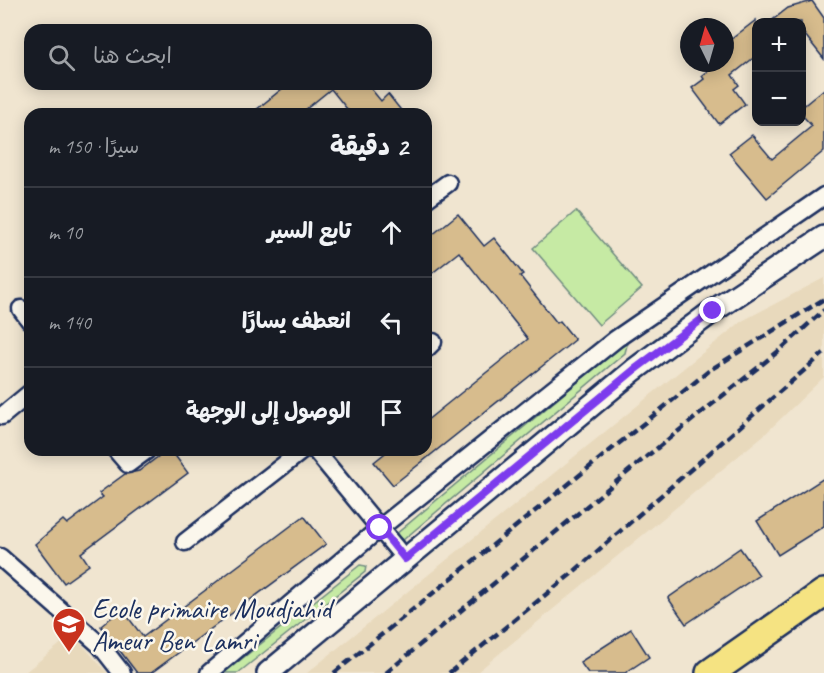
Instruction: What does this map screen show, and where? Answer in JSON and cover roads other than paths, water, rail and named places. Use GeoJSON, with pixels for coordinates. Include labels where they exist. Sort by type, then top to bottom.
{"type":"FeatureCollection","features":[{"type":"Feature","properties":{"kind":"main road"},"geometry":{"type":"LineString","coordinates":[[710,673],[824,593]]}},
{"type":"Feature","properties":{"kind":"street"},"geometry":{"type":"LineString","coordinates":[[432,195],[448,183]]}},
{"type":"Feature","properties":{"kind":"street"},"geometry":{"type":"LineString","coordinates":[[209,673],[380,528],[616,339],[824,196]]}},
{"type":"Feature","properties":{"kind":"street"},"geometry":{"type":"LineString","coordinates":[[268,673],[634,370],[713,311],[824,237]]}},
{"type":"Feature","properties":{"kind":"street"},"geometry":{"type":"LineString","coordinates":[[2,416],[24,398]]}},
{"type":"Feature","properties":{"kind":"street"},"geometry":{"type":"LineString","coordinates":[[121,456],[128,464],[139,456]]}},
{"type":"Feature","properties":{"kind":"street"},"geometry":{"type":"LineString","coordinates":[[185,542],[295,456]]}},
{"type":"Feature","properties":{"kind":"street"},"geometry":{"type":"LineString","coordinates":[[320,456],[405,559]]}},
{"type":"Feature","properties":{"kind":"street"},"geometry":{"type":"LineString","coordinates":[[0,557],[100,645],[122,673]]}},
{"type":"Feature","properties":{"kind":"railway"},"geometry":{"type":"LineString","coordinates":[[334,673],[710,370],[824,299]]}},
{"type":"Feature","properties":{"kind":"railway"},"geometry":{"type":"LineString","coordinates":[[386,673],[641,461],[780,350],[824,310]]}},
{"type":"Feature","properties":{"kind":"railway"},"geometry":{"type":"LineString","coordinates":[[449,673],[570,575],[824,353]]}},
{"type":"Feature","properties":{"kind":"place","name":"Ecole primaire Moudjahid Ameur Ben Lamri"},"geometry":{"type":"Point","coordinates":[69,653]}}]}
